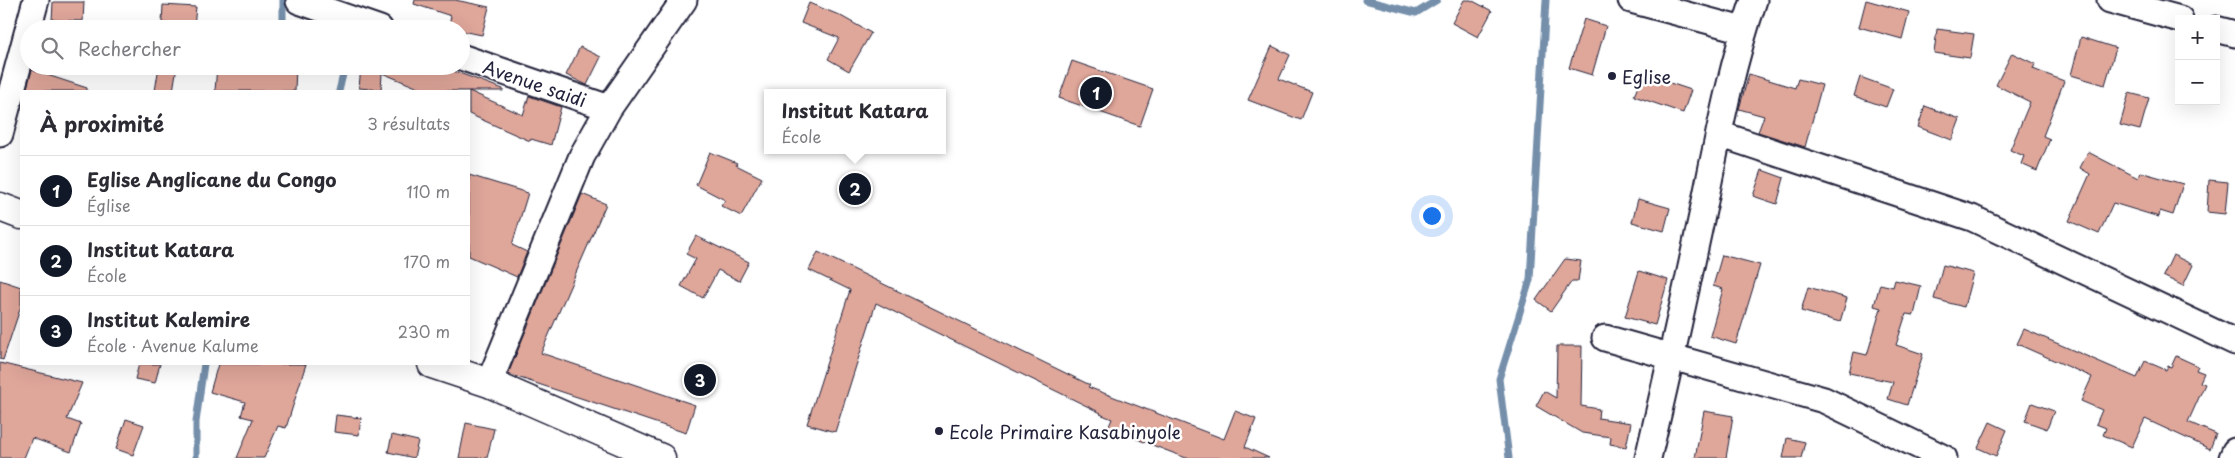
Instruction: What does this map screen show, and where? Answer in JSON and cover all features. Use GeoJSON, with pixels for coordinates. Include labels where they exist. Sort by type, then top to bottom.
{"type":"FeatureCollection","features":[{"type":"Feature","properties":{"kind":"street"},"geometry":{"type":"LineString","coordinates":[[31,20],[36,0]]}},
{"type":"Feature","properties":{"kind":"street"},"geometry":{"type":"LineString","coordinates":[[489,383],[582,156],[608,108],[684,0]]}},
{"type":"Feature","properties":{"kind":"street"},"geometry":{"type":"LineString","coordinates":[[1631,0],[1743,30]]}},
{"type":"Feature","properties":{"kind":"street"},"geometry":{"type":"LineString","coordinates":[[1648,458],[1673,356],[1719,134],[1743,30],[1754,0]]}},
{"type":"Feature","properties":{"kind":"street"},"geometry":{"type":"LineString","coordinates":[[2110,0],[2175,18]]}},
{"type":"Feature","properties":{"kind":"street"},"geometry":{"type":"LineString","coordinates":[[299,1],[354,20]]}},
{"type":"Feature","properties":{"kind":"street"},"geometry":{"type":"LineString","coordinates":[[2220,30],[2235,34]]}},
{"type":"Feature","properties":{"kind":"street"},"geometry":{"type":"LineString","coordinates":[[0,134],[20,60]]}},
{"type":"Feature","properties":{"kind":"street","name":"Avenue saidi"},"geometry":{"type":"LineString","coordinates":[[470,60],[608,108]]}},
{"type":"Feature","properties":{"kind":"street"},"geometry":{"type":"LineString","coordinates":[[1719,134],[1972,218],[2235,342]]}},
{"type":"Feature","properties":{"kind":"street"},"geometry":{"type":"LineString","coordinates":[[0,206],[20,215]]}},
{"type":"Feature","properties":{"kind":"street"},"geometry":{"type":"LineString","coordinates":[[1605,338],[1824,400],[1944,458]]}},
{"type":"Feature","properties":{"kind":"street"},"geometry":{"type":"LineString","coordinates":[[435,365],[489,383],[660,458]]}},
{"type":"Feature","properties":{"kind":"street"},"geometry":{"type":"LineString","coordinates":[[2232,458],[2235,451]]}},
{"type":"Feature","properties":{"kind":"building"},"geometry":{"type":"Polygon","coordinates":[[[415,0],[455,0],[489,7],[482,35],[470,33],[470,20],[450,20],[451,16],[414,4],[415,0]]]}},
{"type":"Feature","properties":{"kind":"building"},"geometry":{"type":"Polygon","coordinates":[[[1464,0],[1471,0],[1492,11],[1478,37],[1452,23],[1464,0]]]}},
{"type":"Feature","properties":{"kind":"building"},"geometry":{"type":"Polygon","coordinates":[[[1866,0],[1909,12],[1902,39],[1859,27],[1866,0]]]}},
{"type":"Feature","properties":{"kind":"building"},"geometry":{"type":"Polygon","coordinates":[[[53,2],[84,2],[83,20],[52,20],[53,2]]]}},
{"type":"Feature","properties":{"kind":"building"},"geometry":{"type":"Polygon","coordinates":[[[809,3],[839,15],[871,33],[849,71],[828,59],[839,38],[801,23],[809,3]]]}},
{"type":"Feature","properties":{"kind":"building"},"geometry":{"type":"Polygon","coordinates":[[[163,5],[196,7],[195,20],[162,20],[163,5]]]}},
{"type":"Feature","properties":{"kind":"building"},"geometry":{"type":"Polygon","coordinates":[[[1584,19],[1606,26],[1592,75],[1569,68],[1584,19]]]}},
{"type":"Feature","properties":{"kind":"building"},"geometry":{"type":"Polygon","coordinates":[[[1937,29],[1974,34],[1970,58],[1934,53],[1937,29]]]}},
{"type":"Feature","properties":{"kind":"building"},"geometry":{"type":"Polygon","coordinates":[[[2081,37],[2116,48],[2105,85],[2071,75],[2081,37]]]}},
{"type":"Feature","properties":{"kind":"building"},"geometry":{"type":"Polygon","coordinates":[[[1272,46],[1290,55],[1279,79],[1312,92],[1301,120],[1248,100],[1272,46]]]}},
{"type":"Feature","properties":{"kind":"building"},"geometry":{"type":"Polygon","coordinates":[[[580,47],[601,57],[587,85],[566,75],[580,47]]]}},
{"type":"Feature","properties":{"kind":"building"},"geometry":{"type":"Polygon","coordinates":[[[2012,53],[2035,64],[2033,69],[2064,81],[2043,136],[2050,139],[2037,171],[2021,164],[2024,156],[2010,150],[2030,102],[1996,85],[2012,53]]]}},
{"type":"Feature","properties":{"kind":"building"},"geometry":{"type":"Polygon","coordinates":[[[1072,61],[1153,89],[1140,126],[1059,98],[1072,61]]]}},
{"type":"Feature","properties":{"kind":"building"},"geometry":{"type":"Polygon","coordinates":[[[1643,74],[1691,90],[1683,113],[1634,96],[1643,74]]]}},
{"type":"Feature","properties":{"kind":"building"},"geometry":{"type":"Polygon","coordinates":[[[1749,74],[1795,88],[1798,79],[1822,85],[1805,147],[1758,132],[1764,116],[1739,109],[1749,74]]]}},
{"type":"Feature","properties":{"kind":"building"},"geometry":{"type":"Polygon","coordinates":[[[31,75],[47,75],[87,88],[87,90],[26,90],[31,75]]]}},
{"type":"Feature","properties":{"kind":"building"},"geometry":{"type":"Polygon","coordinates":[[[158,75],[176,75],[173,90],[155,90],[158,75]]]}},
{"type":"Feature","properties":{"kind":"building"},"geometry":{"type":"Polygon","coordinates":[[[216,75],[296,75],[295,90],[215,90],[216,75]]]}},
{"type":"Feature","properties":{"kind":"building"},"geometry":{"type":"Polygon","coordinates":[[[360,75],[382,75],[381,90],[359,88],[360,75]]]}},
{"type":"Feature","properties":{"kind":"building"},"geometry":{"type":"Polygon","coordinates":[[[387,75],[465,75],[503,89],[503,91],[470,90],[424,90],[387,75]]]}},
{"type":"Feature","properties":{"kind":"building"},"geometry":{"type":"Polygon","coordinates":[[[1860,77],[1893,89],[1886,107],[1854,96],[1860,77]]]}},
{"type":"Feature","properties":{"kind":"building"},"geometry":{"type":"Polygon","coordinates":[[[470,91],[523,115],[529,96],[561,107],[551,145],[531,139],[530,141],[470,114],[470,91]]]}},
{"type":"Feature","properties":{"kind":"building"},"geometry":{"type":"Polygon","coordinates":[[[2129,93],[2149,98],[2140,130],[2120,125],[2129,93]]]}},
{"type":"Feature","properties":{"kind":"building"},"geometry":{"type":"Polygon","coordinates":[[[1925,106],[1960,119],[1952,140],[1918,127],[1925,106]]]}},
{"type":"Feature","properties":{"kind":"building"},"geometry":{"type":"Polygon","coordinates":[[[710,152],[737,163],[736,165],[762,178],[741,216],[721,206],[725,200],[696,185],[710,152]]]}},
{"type":"Feature","properties":{"kind":"building"},"geometry":{"type":"Polygon","coordinates":[[[2088,152],[2138,178],[2140,172],[2183,184],[2173,215],[2160,211],[2159,217],[2113,203],[2099,234],[2069,221],[2090,174],[2080,168],[2088,152]]]}},
{"type":"Feature","properties":{"kind":"building"},"geometry":{"type":"Polygon","coordinates":[[[1762,170],[1784,178],[1777,204],[1753,196],[1762,170]]]}},
{"type":"Feature","properties":{"kind":"building"},"geometry":{"type":"Polygon","coordinates":[[[470,175],[528,193],[512,245],[527,252],[517,277],[470,256],[470,175]]]}},
{"type":"Feature","properties":{"kind":"building"},"geometry":{"type":"Polygon","coordinates":[[[2209,180],[2228,182],[2225,214],[2207,212],[2209,180]]]}},
{"type":"Feature","properties":{"kind":"building"},"geometry":{"type":"Polygon","coordinates":[[[582,194],[606,204],[541,353],[695,405],[686,433],[508,374],[582,194]]]}},
{"type":"Feature","properties":{"kind":"building"},"geometry":{"type":"Polygon","coordinates":[[[1638,199],[1670,208],[1664,231],[1632,222],[1638,199]]]}},
{"type":"Feature","properties":{"kind":"building"},"geometry":{"type":"Polygon","coordinates":[[[696,236],[749,262],[739,281],[718,270],[703,298],[681,286],[696,259],[686,254],[696,236]]]}},
{"type":"Feature","properties":{"kind":"building"},"geometry":{"type":"Polygon","coordinates":[[[818,252],[1090,385],[1088,387],[1224,439],[1235,411],[1256,419],[1245,447],[1269,458],[1186,458],[1108,428],[1112,419],[1101,413],[876,303],[835,432],[807,424],[850,290],[809,270],[818,252]]]}},
{"type":"Feature","properties":{"kind":"building"},"geometry":{"type":"Polygon","coordinates":[[[1722,255],[1760,265],[1736,344],[1710,336],[1723,289],[1713,286],[1722,255]]]}},
{"type":"Feature","properties":{"kind":"building"},"geometry":{"type":"Polygon","coordinates":[[[2173,255],[2193,265],[2183,286],[2163,276],[2173,255]]]}},
{"type":"Feature","properties":{"kind":"building"},"geometry":{"type":"Polygon","coordinates":[[[1565,259],[1581,261],[1578,281],[1572,281],[1551,311],[1536,300],[1565,259]]]}},
{"type":"Feature","properties":{"kind":"building"},"geometry":{"type":"Polygon","coordinates":[[[1943,265],[1973,273],[1964,307],[1934,299],[1943,265]]]}},
{"type":"Feature","properties":{"kind":"building"},"geometry":{"type":"Polygon","coordinates":[[[1639,271],[1668,280],[1655,325],[1625,317],[1639,271]]]}},
{"type":"Feature","properties":{"kind":"building"},"geometry":{"type":"Polygon","coordinates":[[[0,280],[20,287],[20,309],[3,360],[0,359],[0,280]]]}},
{"type":"Feature","properties":{"kind":"building"},"geometry":{"type":"Polygon","coordinates":[[[1895,280],[1921,286],[1914,315],[1906,314],[1896,345],[1923,354],[1907,405],[1888,399],[1893,382],[1849,373],[1854,352],[1867,355],[1881,308],[1874,306],[1880,284],[1893,287],[1895,280]]]}},
{"type":"Feature","properties":{"kind":"building"},"geometry":{"type":"Polygon","coordinates":[[[1808,287],[1847,298],[1840,322],[1801,311],[1808,287]]]}},
{"type":"Feature","properties":{"kind":"building"},"geometry":{"type":"Polygon","coordinates":[[[2024,329],[2137,378],[2145,361],[2166,370],[2168,366],[2171,367],[2176,356],[2198,366],[2196,370],[2204,373],[2200,382],[2205,384],[2188,422],[2216,434],[2210,449],[2145,419],[2132,447],[2103,435],[2106,428],[2096,424],[2102,410],[2081,401],[2092,377],[2017,344],[2024,329]]]}},
{"type":"Feature","properties":{"kind":"building"},"geometry":{"type":"Polygon","coordinates":[[[1557,346],[1582,346],[1581,406],[1599,409],[1598,418],[1631,423],[1626,447],[1610,444],[1611,437],[1582,433],[1536,406],[1544,391],[1556,398],[1557,346]]]}},
{"type":"Feature","properties":{"kind":"building"},"geometry":{"type":"Polygon","coordinates":[[[0,363],[82,383],[67,419],[81,424],[71,452],[32,438],[24,458],[0,458],[0,363]]]}},
{"type":"Feature","properties":{"kind":"building"},"geometry":{"type":"Polygon","coordinates":[[[139,365],[160,365],[155,383],[135,379],[139,365]]]}},
{"type":"Feature","properties":{"kind":"building"},"geometry":{"type":"Polygon","coordinates":[[[218,365],[306,365],[286,428],[278,426],[264,458],[237,458],[253,419],[241,416],[245,402],[210,392],[218,365]]]}},
{"type":"Feature","properties":{"kind":"building"},"geometry":{"type":"Polygon","coordinates":[[[2032,403],[2054,411],[2047,429],[2025,421],[2032,403]]]}},
{"type":"Feature","properties":{"kind":"building"},"geometry":{"type":"Polygon","coordinates":[[[1704,411],[1733,416],[1726,458],[1695,458],[1704,411]]]}},
{"type":"Feature","properties":{"kind":"building"},"geometry":{"type":"Polygon","coordinates":[[[336,415],[361,418],[359,435],[334,432],[336,415]]]}},
{"type":"Feature","properties":{"kind":"building"},"geometry":{"type":"Polygon","coordinates":[[[126,419],[144,425],[133,455],[116,449],[126,419]]]}},
{"type":"Feature","properties":{"kind":"building"},"geometry":{"type":"Polygon","coordinates":[[[1990,422],[2007,430],[1996,456],[1978,448],[1990,422]]]}},
{"type":"Feature","properties":{"kind":"building"},"geometry":{"type":"Polygon","coordinates":[[[466,423],[494,429],[487,458],[459,458],[466,423]]]}},
{"type":"Feature","properties":{"kind":"building"},"geometry":{"type":"Polygon","coordinates":[[[392,435],[418,441],[414,458],[388,452],[392,435]]]}},
{"type":"Feature","properties":{"kind":"building"},"geometry":{"type":"Polygon","coordinates":[[[1787,438],[1805,442],[1801,458],[1783,458],[1787,438]]]}},
{"type":"Feature","properties":{"kind":"waterway"},"geometry":{"type":"LineString","coordinates":[[283,0],[283,20]]}},
{"type":"Feature","properties":{"kind":"waterway"},"geometry":{"type":"LineString","coordinates":[[1365,0],[1416,13],[1437,0]]}},
{"type":"Feature","properties":{"kind":"waterway"},"geometry":{"type":"LineString","coordinates":[[1509,458],[1499,379],[1530,280],[1546,0]]}},
{"type":"Feature","properties":{"kind":"waterway"},"geometry":{"type":"LineString","coordinates":[[339,90],[343,75]]}},
{"type":"Feature","properties":{"kind":"waterway"},"geometry":{"type":"LineString","coordinates":[[196,458],[196,422],[204,365]]}},
{"type":"Feature","properties":{"kind":"place","name":"Eglise"},"geometry":{"type":"Point","coordinates":[1612,76]}},
{"type":"Feature","properties":{"kind":"place","name":"Eglise Anglicane du Congo"},"geometry":{"type":"Point","coordinates":[1096,93]}},
{"type":"Feature","properties":{"kind":"place","name":"Institut Katara"},"geometry":{"type":"Point","coordinates":[855,189]}},
{"type":"Feature","properties":{"kind":"place","name":"Institut Kalemire"},"geometry":{"type":"Point","coordinates":[700,380]}},
{"type":"Feature","properties":{"kind":"place","name":"Ecole Primaire Kasabinyole"},"geometry":{"type":"Point","coordinates":[939,431]}}]}
